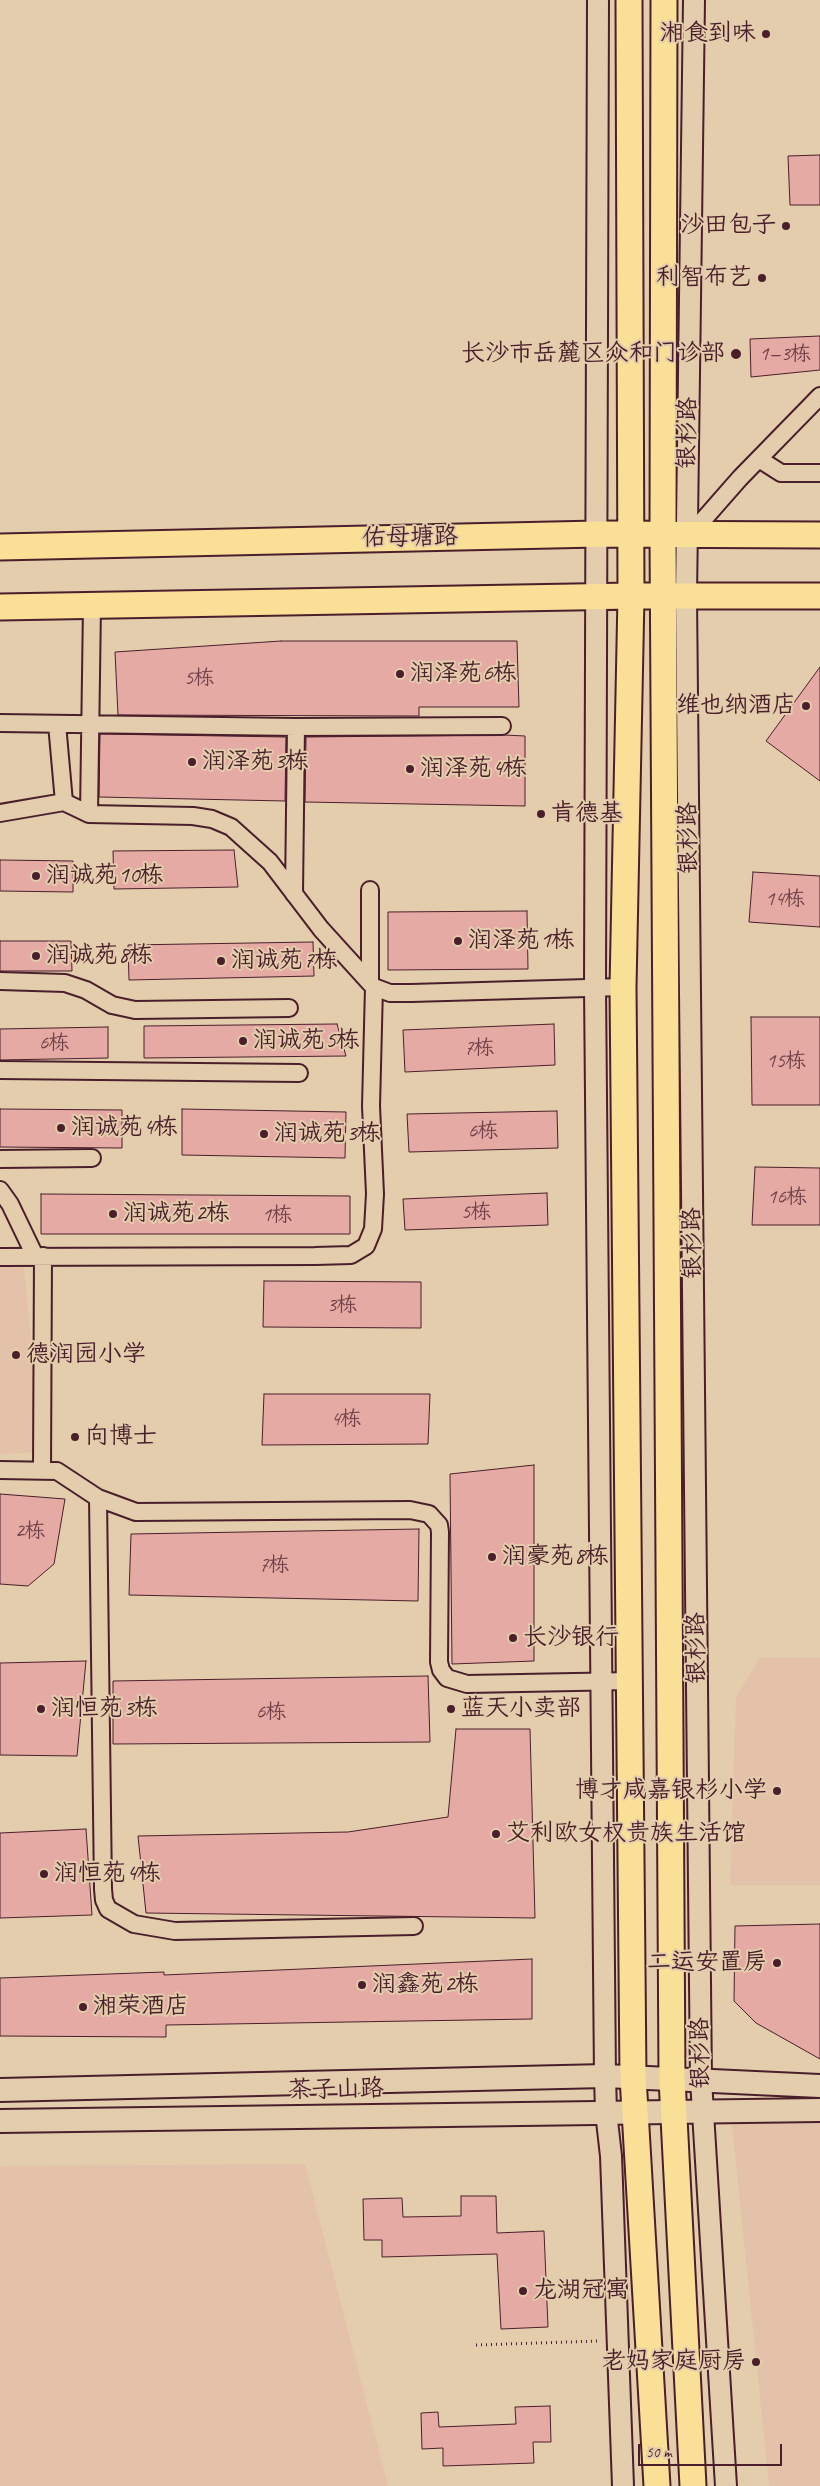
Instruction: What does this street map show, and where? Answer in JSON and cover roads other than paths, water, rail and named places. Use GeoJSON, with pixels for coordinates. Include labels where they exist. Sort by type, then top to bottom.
{"type":"FeatureCollection","features":[{"type":"Feature","properties":{"kind":"main road"},"geometry":{"type":"LineString","coordinates":[[629,0],[630,596],[623,987],[633,2077],[657,2486]]}},
{"type":"Feature","properties":{"kind":"main road","name":"银杉路"},"geometry":{"type":"LineString","coordinates":[[664,0],[680,535],[675,596],[672,2079],[693,2486]]}},
{"type":"Feature","properties":{"kind":"main road","name":"佑母塘路"},"geometry":{"type":"LineString","coordinates":[[0,546],[598,534],[820,536]]}},
{"type":"Feature","properties":{"kind":"main road"},"geometry":{"type":"LineString","coordinates":[[0,607],[630,596],[820,596]]}},
{"type":"Feature","properties":{"kind":"main road","name":"茶子山路"},"geometry":{"type":"LineString","coordinates":[[0,2090],[606,2076],[820,2086]]}},
{"type":"Feature","properties":{"kind":"main road","name":"茶子山路"},"geometry":{"type":"LineString","coordinates":[[0,2121],[820,2110]]}},
{"type":"Feature","properties":{"kind":"street"},"geometry":{"type":"LineString","coordinates":[[598,0],[598,597],[595,987],[606,2112],[611,2156],[623,2486]]}},
{"type":"Feature","properties":{"kind":"street","name":"银杉路"},"geometry":{"type":"LineString","coordinates":[[680,535],[694,0]]}},
{"type":"Feature","properties":{"kind":"street"},"geometry":{"type":"LineString","coordinates":[[680,535],[820,396]]}},
{"type":"Feature","properties":{"kind":"street"},"geometry":{"type":"LineString","coordinates":[[758,459],[781,473],[820,473]]}},
{"type":"Feature","properties":{"kind":"street","name":"银杉路"},"geometry":{"type":"LineString","coordinates":[[675,596],[701,2080],[726,2486]]}},
{"type":"Feature","properties":{"kind":"street"},"geometry":{"type":"LineString","coordinates":[[89,814],[92,606]]}},
{"type":"Feature","properties":{"kind":"street"},"geometry":{"type":"LineString","coordinates":[[0,723],[296,727],[502,726]]}},
{"type":"Feature","properties":{"kind":"street"},"geometry":{"type":"LineString","coordinates":[[57,724],[64,802]]}},
{"type":"Feature","properties":{"kind":"street"},"geometry":{"type":"LineString","coordinates":[[294,894],[296,727]]}},
{"type":"Feature","properties":{"kind":"street"},"geometry":{"type":"LineString","coordinates":[[0,812],[64,802],[89,814],[173,814],[212,819],[231,827],[270,862],[341,954],[372,985],[390,993],[623,987]]}},
{"type":"Feature","properties":{"kind":"street"},"geometry":{"type":"LineString","coordinates":[[0,1257],[315,1256],[351,1255],[359,1252],[371,1239],[373,1229],[375,1169],[371,1106],[372,985],[370,890]]}},
{"type":"Feature","properties":{"kind":"street"},"geometry":{"type":"LineString","coordinates":[[0,982],[65,984],[86,990],[112,1005],[134,1010],[289,1008]]}},
{"type":"Feature","properties":{"kind":"street"},"geometry":{"type":"LineString","coordinates":[[0,1070],[299,1073]]}},
{"type":"Feature","properties":{"kind":"street"},"geometry":{"type":"LineString","coordinates":[[0,1159],[92,1158]]}},
{"type":"Feature","properties":{"kind":"street"},"geometry":{"type":"LineString","coordinates":[[0,1190],[39,1256],[42,1469]]}},
{"type":"Feature","properties":{"kind":"street"},"geometry":{"type":"LineString","coordinates":[[0,1470],[42,1469],[57,1471],[98,1498],[136,1512],[410,1510],[429,1514],[439,1524],[440,1532],[440,1662],[441,1670],[447,1678],[467,1684],[629,1682]]}},
{"type":"Feature","properties":{"kind":"street"},"geometry":{"type":"LineString","coordinates":[[98,1498],[103,1889],[104,1900],[108,1909],[134,1924],[175,1931],[414,1926]]}},
{"type":"Feature","properties":{"kind":"place","name":"湘食到味"},"geometry":{"type":"Point","coordinates":[766,34]}},
{"type":"Feature","properties":{"kind":"place","name":"沙田包子"},"geometry":{"type":"Point","coordinates":[786,226]}},
{"type":"Feature","properties":{"kind":"place","name":"利智布艺"},"geometry":{"type":"Point","coordinates":[762,278]}},
{"type":"Feature","properties":{"kind":"place","name":"长沙市岳麓区众和门诊部"},"geometry":{"type":"Point","coordinates":[736,354]}},
{"type":"Feature","properties":{"kind":"place","name":"润泽苑6栋"},"geometry":{"type":"Point","coordinates":[400,674]}},
{"type":"Feature","properties":{"kind":"place","name":"维也纳酒店"},"geometry":{"type":"Point","coordinates":[806,706]}},
{"type":"Feature","properties":{"kind":"place","name":"润泽苑3栋"},"geometry":{"type":"Point","coordinates":[192,762]}},
{"type":"Feature","properties":{"kind":"place","name":"润泽苑4栋"},"geometry":{"type":"Point","coordinates":[410,769]}},
{"type":"Feature","properties":{"kind":"place","name":"肯德基"},"geometry":{"type":"Point","coordinates":[541,814]}},
{"type":"Feature","properties":{"kind":"place","name":"润诚苑10栋"},"geometry":{"type":"Point","coordinates":[36,876]}},
{"type":"Feature","properties":{"kind":"place","name":"润泽苑1栋"},"geometry":{"type":"Point","coordinates":[458,941]}},
{"type":"Feature","properties":{"kind":"place","name":"润诚苑8栋"},"geometry":{"type":"Point","coordinates":[36,956]}},
{"type":"Feature","properties":{"kind":"place","name":"润诚苑7栋"},"geometry":{"type":"Point","coordinates":[221,961]}},
{"type":"Feature","properties":{"kind":"place","name":"润诚苑5栋"},"geometry":{"type":"Point","coordinates":[243,1041]}},
{"type":"Feature","properties":{"kind":"place","name":"润诚苑4栋"},"geometry":{"type":"Point","coordinates":[61,1128]}},
{"type":"Feature","properties":{"kind":"place","name":"润诚苑3栋"},"geometry":{"type":"Point","coordinates":[264,1134]}},
{"type":"Feature","properties":{"kind":"place","name":"润诚苑2栋"},"geometry":{"type":"Point","coordinates":[113,1214]}},
{"type":"Feature","properties":{"kind":"place","name":"德润园小学"},"geometry":{"type":"Point","coordinates":[16,1355]}},
{"type":"Feature","properties":{"kind":"place","name":"向博士"},"geometry":{"type":"Point","coordinates":[75,1437]}},
{"type":"Feature","properties":{"kind":"place","name":"润豪苑8栋"},"geometry":{"type":"Point","coordinates":[492,1557]}},
{"type":"Feature","properties":{"kind":"place","name":"长沙银行"},"geometry":{"type":"Point","coordinates":[513,1638]}},
{"type":"Feature","properties":{"kind":"place","name":"润恒苑3栋"},"geometry":{"type":"Point","coordinates":[41,1709]}},
{"type":"Feature","properties":{"kind":"place","name":"蓝天小卖部"},"geometry":{"type":"Point","coordinates":[451,1709]}},
{"type":"Feature","properties":{"kind":"place","name":"博才咸嘉银杉小学"},"geometry":{"type":"Point","coordinates":[777,1791]}},
{"type":"Feature","properties":{"kind":"place","name":"艾利欧女权贵族生活馆"},"geometry":{"type":"Point","coordinates":[496,1834]}},
{"type":"Feature","properties":{"kind":"place","name":"润恒苑4栋"},"geometry":{"type":"Point","coordinates":[44,1874]}},
{"type":"Feature","properties":{"kind":"place","name":"二运安置房"},"geometry":{"type":"Point","coordinates":[777,1963]}},
{"type":"Feature","properties":{"kind":"place","name":"润鑫苑2栋"},"geometry":{"type":"Point","coordinates":[362,1985]}},
{"type":"Feature","properties":{"kind":"place","name":"湘荣酒店"},"geometry":{"type":"Point","coordinates":[83,2007]}},
{"type":"Feature","properties":{"kind":"place","name":"龙湖冠寓"},"geometry":{"type":"Point","coordinates":[523,2291]}},
{"type":"Feature","properties":{"kind":"place","name":"老妈家庭厨房"},"geometry":{"type":"Point","coordinates":[756,2362]}}]}
